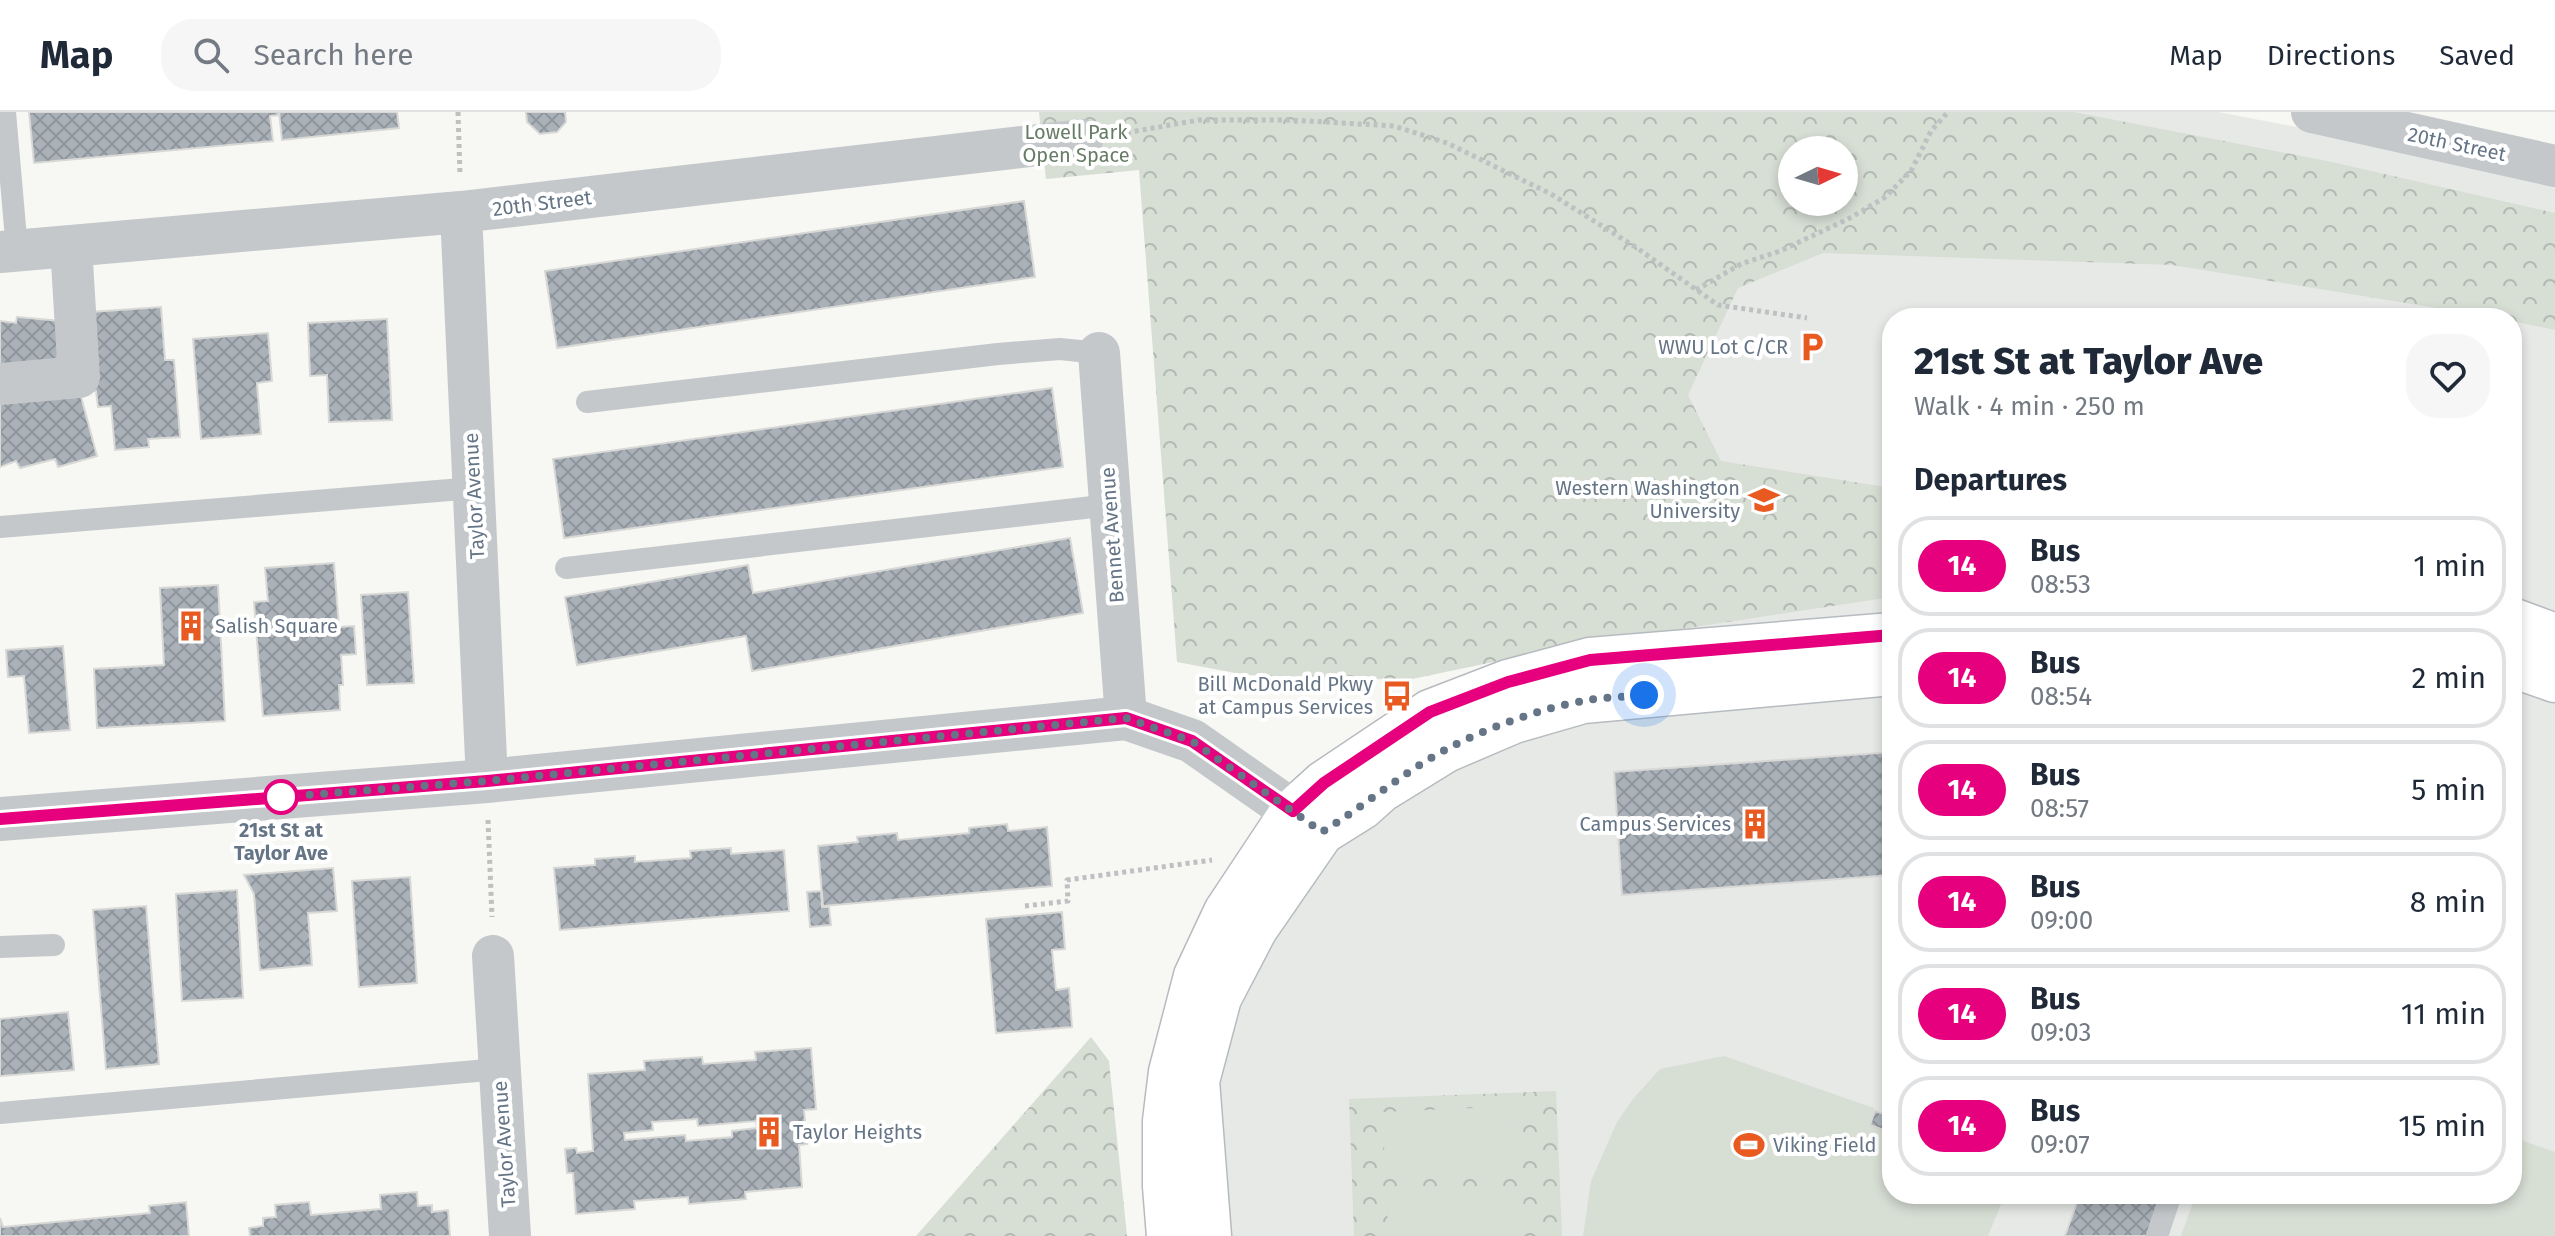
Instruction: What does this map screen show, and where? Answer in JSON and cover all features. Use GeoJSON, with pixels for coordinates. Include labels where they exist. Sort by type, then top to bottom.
{"type":"FeatureCollection","features":[{"type":"Feature","properties":{"kind":"main road"},"geometry":{"type":"LineString","coordinates":[[2522,624],[2555,636]]}},
{"type":"Feature","properties":{"kind":"main road"},"geometry":{"type":"LineString","coordinates":[[1209,1236],[1197,1081],[1219,998],[1324,783],[1430,712],[1508,682],[1590,660],[1882,636]]}},
{"type":"Feature","properties":{"kind":"main road"},"geometry":{"type":"LineString","coordinates":[[2522,668],[2555,680]]}},
{"type":"Feature","properties":{"kind":"main road"},"geometry":{"type":"LineString","coordinates":[[1169,1236],[1165,1186],[1167,1109],[1171,1072],[1196,976],[1226,912],[1307,822],[1362,807],[1381,790],[1446,750],[1514,721],[1583,701],[1882,674]]}},
{"type":"Feature","properties":{"kind":"street","name":"20th Street"},"geometry":{"type":"LineString","coordinates":[[2312,112],[2555,166]]}},
{"type":"Feature","properties":{"kind":"street","name":"20th Street"},"geometry":{"type":"LineString","coordinates":[[8,251],[461,212],[1082,140]]}},
{"type":"Feature","properties":{"kind":"street","name":"Taylor Avenue"},"geometry":{"type":"LineString","coordinates":[[461,212],[488,798]]}},
{"type":"Feature","properties":{"kind":"street"},"geometry":{"type":"LineString","coordinates":[[0,384],[79,377],[71,246]]}},
{"type":"Feature","properties":{"kind":"street","name":"Bennet Avenue"},"geometry":{"type":"LineString","coordinates":[[1099,353],[1126,718]]}},
{"type":"Feature","properties":{"kind":"street"},"geometry":{"type":"LineString","coordinates":[[0,819],[488,798],[1126,718],[1192,741],[1307,822]]}},
{"type":"Feature","properties":{"kind":"street","name":"Taylor Avenue"},"geometry":{"type":"LineString","coordinates":[[493,956],[510,1236]]}},
{"type":"Feature","properties":{"kind":"lane"},"geometry":{"type":"LineString","coordinates":[[5,112],[8,251]]}},
{"type":"Feature","properties":{"kind":"lane"},"geometry":{"type":"LineString","coordinates":[[587,402],[998,354],[1060,349],[1099,353]]}},
{"type":"Feature","properties":{"kind":"lane"},"geometry":{"type":"LineString","coordinates":[[0,527],[474,488]]}},
{"type":"Feature","properties":{"kind":"lane"},"geometry":{"type":"LineString","coordinates":[[566,568],[1110,505]]}},
{"type":"Feature","properties":{"kind":"lane"},"geometry":{"type":"LineString","coordinates":[[0,947],[54,945]]}},
{"type":"Feature","properties":{"kind":"lane"},"geometry":{"type":"LineString","coordinates":[[0,1113],[499,1069]]}},
{"type":"Feature","properties":{"kind":"lane"},"geometry":{"type":"LineString","coordinates":[[2157,1236],[2168,1204]]}},
{"type":"Feature","properties":{"kind":"path"},"geometry":{"type":"LineString","coordinates":[[458,112],[461,212]]}},
{"type":"Feature","properties":{"kind":"path"},"geometry":{"type":"LineString","coordinates":[[1696,290],[1741,264],[1780,251],[1884,198],[1911,171],[1931,131],[1948,112]]}},
{"type":"Feature","properties":{"kind":"path"},"geometry":{"type":"LineString","coordinates":[[1082,140],[1199,120],[1290,120],[1394,126],[1447,143],[1551,194],[1637,248],[1718,305],[1807,318]]}},
{"type":"Feature","properties":{"kind":"path"},"geometry":{"type":"LineString","coordinates":[[488,798],[493,956]]}},
{"type":"Feature","properties":{"kind":"path"},"geometry":{"type":"LineString","coordinates":[[1025,906],[1068,901],[1067,880],[1221,859]]}},
{"type":"Feature","properties":{"kind":"shaded area","name":"Western Washington University"},"geometry":{"type":"Polygon","coordinates":[[[1749,112],[2218,112],[2555,177],[2555,1236],[1179,1236],[1175,1191],[1299,827],[1583,682],[1749,112]]]}},
{"type":"Feature","properties":{"kind":"green space","name":"Lowell Park Open Space"},"geometry":{"type":"Polygon","coordinates":[[[1039,112],[2074,112],[2332,162],[2555,213],[2555,330],[2522,323],[2522,308],[2436,308],[2172,265],[1823,253],[1738,288],[1688,395],[1721,461],[1882,486],[1882,599],[1570,646],[1407,680],[1246,675],[1177,662],[1139,170],[1046,179],[1039,112]]]}},
{"type":"Feature","properties":{"kind":"green space"},"geometry":{"type":"Polygon","coordinates":[[[1091,1037],[1109,1061],[1127,1236],[916,1236],[1091,1037]]]}},
{"type":"Feature","properties":{"kind":"green space","name":"Viking Field"},"geometry":{"type":"Polygon","coordinates":[[[1724,1056],[1874,1108],[1870,1125],[1882,1130],[1882,1204],[2001,1204],[1988,1236],[1583,1236],[1591,1181],[1617,1122],[1660,1069],[1724,1056]]]}},
{"type":"Feature","properties":{"kind":"green space"},"geometry":{"type":"Polygon","coordinates":[[[1556,1091],[1562,1236],[1354,1236],[1349,1099],[1556,1091]]]}},
{"type":"Feature","properties":{"kind":"green space"},"geometry":{"type":"Polygon","coordinates":[[[1519,1106],[1521,1172],[1385,1177],[1383,1112],[1519,1106]]]}},
{"type":"Feature","properties":{"kind":"green space"},"geometry":{"type":"Polygon","coordinates":[[[2522,1140],[2555,1152],[2555,1236],[2181,1236],[2192,1204],[2522,1204],[2522,1140]]]}},
{"type":"Feature","properties":{"kind":"green space"},"geometry":{"type":"Polygon","coordinates":[[[1523,1192],[1524,1236],[1388,1236],[1387,1197],[1523,1192]]]}},
{"type":"Feature","properties":{"kind":"building"},"geometry":{"type":"Polygon","coordinates":[[[29,112],[278,112],[278,115],[270,116],[273,141],[34,163],[29,112]]]}},
{"type":"Feature","properties":{"kind":"building"},"geometry":{"type":"Polygon","coordinates":[[[279,112],[397,112],[399,128],[282,140],[279,112]]]}},
{"type":"Feature","properties":{"kind":"building"},"geometry":{"type":"Polygon","coordinates":[[[526,112],[565,112],[566,122],[557,132],[540,134],[527,122],[526,112]]]}},
{"type":"Feature","properties":{"kind":"building"},"geometry":{"type":"Polygon","coordinates":[[[1024,201],[1035,277],[557,348],[545,271],[1024,201]]]}},
{"type":"Feature","properties":{"kind":"building"},"geometry":{"type":"Polygon","coordinates":[[[161,307],[165,360],[174,360],[180,437],[148,439],[149,447],[115,450],[111,406],[98,407],[94,391],[91,312],[161,307]]]}},
{"type":"Feature","properties":{"kind":"building"},"geometry":{"type":"Polygon","coordinates":[[[17,317],[61,321],[57,364],[0,368],[0,321],[16,323],[17,317]]]}},
{"type":"Feature","properties":{"kind":"building"},"geometry":{"type":"Polygon","coordinates":[[[387,319],[392,420],[329,422],[327,375],[310,376],[308,323],[387,319]]]}},
{"type":"Feature","properties":{"kind":"building"},"geometry":{"type":"Polygon","coordinates":[[[268,333],[272,381],[257,383],[261,434],[201,439],[193,339],[268,333]]]}},
{"type":"Feature","properties":{"kind":"building"},"geometry":{"type":"Polygon","coordinates":[[[1052,388],[1063,467],[564,538],[553,459],[1052,388]]]}},
{"type":"Feature","properties":{"kind":"building"},"geometry":{"type":"Polygon","coordinates":[[[79,389],[97,456],[58,467],[55,459],[20,468],[16,461],[0,467],[0,395],[79,389]]]}},
{"type":"Feature","properties":{"kind":"building"},"geometry":{"type":"Polygon","coordinates":[[[1070,538],[1083,613],[752,671],[746,636],[577,665],[565,597],[748,565],[753,593],[1070,538]]]}},
{"type":"Feature","properties":{"kind":"building"},"geometry":{"type":"Polygon","coordinates":[[[334,563],[339,627],[354,626],[356,654],[341,655],[343,685],[339,685],[340,710],[263,716],[254,602],[268,601],[265,568],[334,563]]]}},
{"type":"Feature","properties":{"kind":"building","name":"Salish Square"},"geometry":{"type":"Polygon","coordinates":[[[218,585],[225,721],[97,728],[94,669],[164,665],[160,588],[218,585]]]}},
{"type":"Feature","properties":{"kind":"building"},"geometry":{"type":"Polygon","coordinates":[[[408,592],[414,683],[367,685],[361,595],[408,592]]]}},
{"type":"Feature","properties":{"kind":"building"},"geometry":{"type":"Polygon","coordinates":[[[63,646],[70,730],[29,733],[24,676],[8,677],[6,650],[63,646]]]}},
{"type":"Feature","properties":{"kind":"building","name":"Campus Services"},"geometry":{"type":"Polygon","coordinates":[[[1882,753],[1882,876],[1622,895],[1614,772],[1882,753]]]}},
{"type":"Feature","properties":{"kind":"building"},"geometry":{"type":"Polygon","coordinates":[[[1007,824],[1008,831],[1047,827],[1052,886],[823,906],[818,846],[858,842],[857,837],[897,833],[898,840],[969,833],[969,828],[1007,824]]]}},
{"type":"Feature","properties":{"kind":"building"},"geometry":{"type":"Polygon","coordinates":[[[731,848],[731,854],[784,850],[789,911],[560,930],[554,868],[595,865],[595,859],[635,856],[635,862],[691,858],[690,851],[731,848]]]}},
{"type":"Feature","properties":{"kind":"building"},"geometry":{"type":"Polygon","coordinates":[[[333,868],[337,911],[308,913],[312,965],[260,970],[254,894],[244,875],[333,868]]]}},
{"type":"Feature","properties":{"kind":"building"},"geometry":{"type":"Polygon","coordinates":[[[410,877],[417,983],[359,987],[352,881],[410,877]]]}},
{"type":"Feature","properties":{"kind":"building"},"geometry":{"type":"Polygon","coordinates":[[[237,890],[243,998],[182,1001],[176,894],[237,890]]]}},
{"type":"Feature","properties":{"kind":"building"},"geometry":{"type":"Polygon","coordinates":[[[821,891],[822,907],[829,907],[831,925],[810,927],[807,892],[821,891]]]}},
{"type":"Feature","properties":{"kind":"building"},"geometry":{"type":"Polygon","coordinates":[[[146,906],[159,1064],[106,1069],[93,910],[146,906]]]}},
{"type":"Feature","properties":{"kind":"building"},"geometry":{"type":"Polygon","coordinates":[[[1062,912],[1065,949],[1052,950],[1056,990],[1069,988],[1072,1027],[996,1033],[986,919],[1062,912]]]}},
{"type":"Feature","properties":{"kind":"building"},"geometry":{"type":"Polygon","coordinates":[[[68,1012],[74,1070],[0,1076],[0,1019],[68,1012]]]}},
{"type":"Feature","properties":{"kind":"building","name":"Taylor Heights"},"geometry":{"type":"Polygon","coordinates":[[[811,1048],[816,1109],[804,1110],[807,1144],[799,1145],[802,1187],[745,1192],[746,1199],[689,1204],[688,1197],[634,1201],[635,1209],[576,1214],[573,1173],[567,1173],[565,1149],[576,1148],[577,1153],[593,1151],[588,1074],[645,1070],[644,1061],[702,1057],[703,1064],[756,1060],[755,1052],[811,1048]],[[697,1119],[652,1122],[653,1130],[624,1133],[625,1140],[685,1135],[686,1141],[732,1137],[732,1131],[757,1128],[756,1121],[698,1126],[697,1119]]]}},
{"type":"Feature","properties":{"kind":"building"},"geometry":{"type":"Polygon","coordinates":[[[1875,1111],[1882,1113],[1882,1129],[1870,1125],[1875,1111]]]}},
{"type":"Feature","properties":{"kind":"building"},"geometry":{"type":"Polygon","coordinates":[[[417,1192],[418,1206],[432,1205],[432,1212],[448,1210],[450,1236],[250,1236],[249,1228],[263,1226],[263,1218],[276,1217],[275,1205],[309,1202],[311,1215],[381,1209],[380,1195],[417,1192]]]}},
{"type":"Feature","properties":{"kind":"building"},"geometry":{"type":"Polygon","coordinates":[[[186,1202],[189,1236],[0,1236],[0,1218],[3,1227],[150,1213],[149,1206],[186,1202]]]}},
{"type":"Feature","properties":{"kind":"building"},"geometry":{"type":"Polygon","coordinates":[[[2076,1204],[2158,1204],[2147,1236],[2065,1236],[2076,1204]]]}},
{"type":"Feature","properties":{"kind":"bus line","name":"14"},"geometry":{"type":"LineString","coordinates":[[0,819],[487,781],[1126,718],[1192,741],[1293,811],[1324,783],[1430,712],[1508,682],[1590,660],[1882,636]]}},
{"type":"Feature","properties":{"kind":"place","name":"WWU Lot C/CR"},"geometry":{"type":"Point","coordinates":[1812,347]}},
{"type":"Feature","properties":{"kind":"place","name":"Western Washington University"},"geometry":{"type":"Point","coordinates":[1764,500]}},
{"type":"Feature","properties":{"kind":"place","name":"Salish Square"},"geometry":{"type":"Point","coordinates":[191,626]}},
{"type":"Feature","properties":{"kind":"place","name":"Bill McDonald Pkwy at Campus Services"},"geometry":{"type":"Point","coordinates":[1397,696]}},
{"type":"Feature","properties":{"kind":"place","name":"21st St at Taylor Ave"},"geometry":{"type":"Point","coordinates":[281,797]}},
{"type":"Feature","properties":{"kind":"place","name":"Campus Services"},"geometry":{"type":"Point","coordinates":[1755,824]}},
{"type":"Feature","properties":{"kind":"place","name":"Taylor Heights"},"geometry":{"type":"Point","coordinates":[769,1132]}},
{"type":"Feature","properties":{"kind":"place","name":"Viking Field"},"geometry":{"type":"Point","coordinates":[1749,1145]}},
{"type":"Feature","properties":{"kind":"route"},"geometry":{"type":"LineString","coordinates":[[281,797],[487,781],[1126,718],[1192,741],[1322,832],[1362,807],[1381,790],[1446,750],[1514,721],[1583,701],[1644,695]]}}]}
